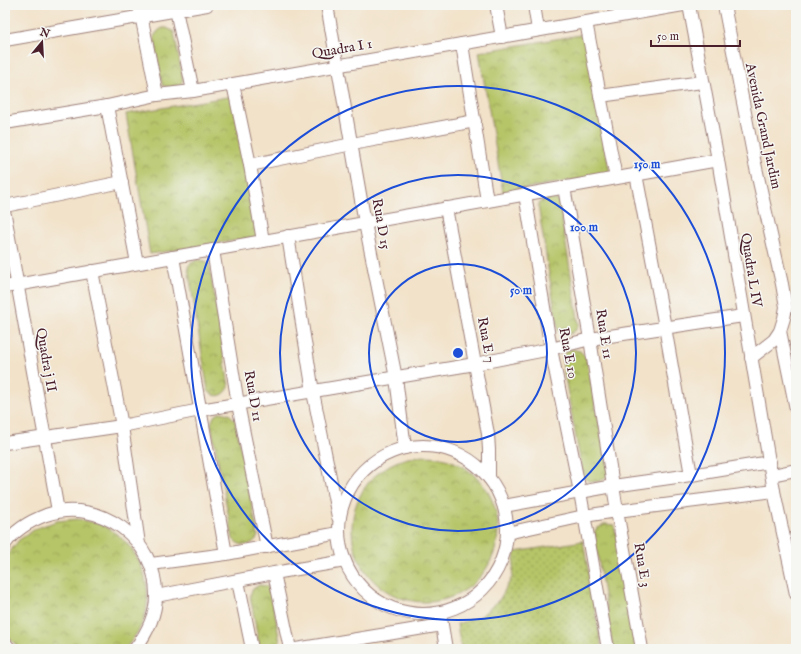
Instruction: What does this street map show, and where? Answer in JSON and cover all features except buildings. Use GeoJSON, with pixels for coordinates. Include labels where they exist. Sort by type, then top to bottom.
{"type":"FeatureCollection","features":[{"type":"Feature","properties":{"kind":"street"},"geometry":{"type":"LineString","coordinates":[[5,40],[139,10],[207,5]]}},
{"type":"Feature","properties":{"kind":"street","name":"Rua D 15"},"geometry":{"type":"LineString","coordinates":[[327,5],[365,223],[396,378],[405,448]]}},
{"type":"Feature","properties":{"kind":"street"},"geometry":{"type":"LineString","coordinates":[[496,5],[502,37]]}},
{"type":"Feature","properties":{"kind":"street"},"geometry":{"type":"LineString","coordinates":[[534,5],[538,30]]}},
{"type":"Feature","properties":{"kind":"street","name":"Quadra I 1"},"geometry":{"type":"LineString","coordinates":[[5,123],[107,106],[156,95],[193,91],[683,5]]}},
{"type":"Feature","properties":{"kind":"street","name":"Quadra L IV"},"geometry":{"type":"LineString","coordinates":[[689,5],[702,82],[718,160],[774,490],[796,594]]}},
{"type":"Feature","properties":{"kind":"street","name":"Avenida Grand Jardim"},"geometry":{"type":"LineString","coordinates":[[724,5],[754,159],[786,307],[780,331],[774,340],[751,358]]}},
{"type":"Feature","properties":{"kind":"street"},"geometry":{"type":"LineString","coordinates":[[175,8],[193,91]]}},
{"type":"Feature","properties":{"kind":"street"},"geometry":{"type":"LineString","coordinates":[[139,10],[156,95]]}},
{"type":"Feature","properties":{"kind":"street"},"geometry":{"type":"LineString","coordinates":[[586,22],[616,178]]}},
{"type":"Feature","properties":{"kind":"street"},"geometry":{"type":"LineString","coordinates":[[462,44],[487,201]]}},
{"type":"Feature","properties":{"kind":"street"},"geometry":{"type":"LineString","coordinates":[[600,96],[702,82]]}},
{"type":"Feature","properties":{"kind":"street"},"geometry":{"type":"LineString","coordinates":[[233,84],[250,165],[263,241]]}},
{"type":"Feature","properties":{"kind":"street"},"geometry":{"type":"LineString","coordinates":[[107,106],[137,264]]}},
{"type":"Feature","properties":{"kind":"street"},"geometry":{"type":"LineString","coordinates":[[250,165],[475,121]]}},
{"type":"Feature","properties":{"kind":"street"},"geometry":{"type":"LineString","coordinates":[[5,287],[718,160]]}},
{"type":"Feature","properties":{"kind":"street"},"geometry":{"type":"LineString","coordinates":[[636,174],[691,475]]}},
{"type":"Feature","properties":{"kind":"street"},"geometry":{"type":"LineString","coordinates":[[5,206],[122,182]]}},
{"type":"Feature","properties":{"kind":"street","name":"Rua E 11"},"geometry":{"type":"LineString","coordinates":[[564,187],[613,486]]}},
{"type":"Feature","properties":{"kind":"street","name":"Rua E 10"},"geometry":{"type":"LineString","coordinates":[[525,194],[551,349],[580,492],[608,649]]}},
{"type":"Feature","properties":{"kind":"street","name":"Rua E 7"},"geometry":{"type":"LineString","coordinates":[[446,208],[488,434],[489,478]]}},
{"type":"Feature","properties":{"kind":"street","name":"Quadra j II"},"geometry":{"type":"LineString","coordinates":[[5,215],[58,511]]}},
{"type":"Feature","properties":{"kind":"street"},"geometry":{"type":"LineString","coordinates":[[288,236],[313,392],[339,527],[340,547],[345,562],[353,577],[365,591],[380,602],[396,609],[441,620]]}},
{"type":"Feature","properties":{"kind":"street","name":"Rua D 11"},"geometry":{"type":"LineString","coordinates":[[213,250],[238,404],[267,547]]}},
{"type":"Feature","properties":{"kind":"street"},"geometry":{"type":"LineString","coordinates":[[174,257],[226,554]]}},
{"type":"Feature","properties":{"kind":"street"},"geometry":{"type":"LineString","coordinates":[[92,271],[122,426],[139,544]]}},
{"type":"Feature","properties":{"kind":"street"},"geometry":{"type":"LineString","coordinates":[[5,443],[122,426],[200,410],[475,364],[551,349],[590,339],[744,316]]}},
{"type":"Feature","properties":{"kind":"street"},"geometry":{"type":"LineString","coordinates":[[780,331],[796,409]]}},
{"type":"Feature","properties":{"kind":"street"},"geometry":{"type":"LineString","coordinates":[[296,649],[441,620],[455,608],[476,596],[492,578],[503,557],[507,533],[504,506],[489,478],[465,458],[436,447],[405,448],[380,457],[360,474],[346,496],[339,527]]}},
{"type":"Feature","properties":{"kind":"street"},"geometry":{"type":"LineString","coordinates":[[504,506],[613,486],[770,462]]}},
{"type":"Feature","properties":{"kind":"street"},"geometry":{"type":"LineString","coordinates":[[772,475],[796,470]]}},
{"type":"Feature","properties":{"kind":"street","name":"Rua E 3"},"geometry":{"type":"LineString","coordinates":[[613,486],[616,511],[642,649]]}},
{"type":"Feature","properties":{"kind":"street"},"geometry":{"type":"LineString","coordinates":[[507,533],[584,516],[774,490]]}},
{"type":"Feature","properties":{"kind":"street"},"geometry":{"type":"LineString","coordinates":[[5,544],[11,536],[32,520],[58,511],[81,510],[103,516],[123,528],[139,544],[150,564],[155,580],[156,596],[153,615],[146,633],[135,649]]}},
{"type":"Feature","properties":{"kind":"street"},"geometry":{"type":"LineString","coordinates":[[150,564],[267,547],[339,527]]}},
{"type":"Feature","properties":{"kind":"street"},"geometry":{"type":"LineString","coordinates":[[156,596],[274,573],[345,562]]}},
{"type":"Feature","properties":{"kind":"street"},"geometry":{"type":"LineString","coordinates":[[274,573],[290,649]]}},
{"type":"Feature","properties":{"kind":"street"},"geometry":{"type":"LineString","coordinates":[[238,581],[252,649]]}},
{"type":"Feature","properties":{"kind":"street"},"geometry":{"type":"LineString","coordinates":[[441,620],[446,649]]}},
{"type":"Feature","properties":{"kind":"street"},"geometry":{"type":"LineString","coordinates":[[5,643],[10,649]]}},
{"type":"Feature","properties":{"kind":"green space"},"geometry":{"type":"Polygon","coordinates":[[[163,28],[167,28],[174,32],[183,80],[174,88],[162,84],[154,36],[163,28]]]}},
{"type":"Feature","properties":{"kind":"green space"},"geometry":{"type":"Polygon","coordinates":[[[586,34],[610,174],[503,192],[479,52],[586,34]]]}},
{"type":"Feature","properties":{"kind":"green space"},"geometry":{"type":"Polygon","coordinates":[[[233,96],[257,237],[150,254],[126,114],[233,96]]]}},
{"type":"Feature","properties":{"kind":"green space"},"geometry":{"type":"Polygon","coordinates":[[[547,198],[559,201],[579,325],[575,331],[570,334],[564,334],[558,330],[538,205],[547,198]]]}},
{"type":"Feature","properties":{"kind":"green space"},"geometry":{"type":"Polygon","coordinates":[[[197,260],[209,263],[229,387],[225,393],[217,396],[208,391],[188,267],[197,260]]]}},
{"type":"Feature","properties":{"kind":"green space"},"geometry":{"type":"Polygon","coordinates":[[[572,349],[580,351],[586,357],[609,473],[597,482],[590,481],[583,476],[562,361],[565,353],[572,349]]]}},
{"type":"Feature","properties":{"kind":"green space"},"geometry":{"type":"Polygon","coordinates":[[[221,412],[229,414],[235,420],[258,536],[256,540],[246,545],[239,544],[233,539],[211,424],[214,416],[221,412]]]}},
{"type":"Feature","properties":{"kind":"green space"},"geometry":{"type":"Polygon","coordinates":[[[418,456],[432,456],[460,464],[477,477],[490,494],[493,501],[497,515],[497,543],[493,557],[486,570],[477,581],[460,594],[453,597],[432,602],[418,602],[390,594],[373,581],[368,575],[357,557],[352,536],[352,522],[360,494],[373,477],[379,472],[397,461],[418,456]]]}},
{"type":"Feature","properties":{"kind":"green space"},"geometry":{"type":"Polygon","coordinates":[[[78,519],[99,524],[111,530],[131,549],[138,560],[147,585],[146,612],[143,622],[125,649],[20,649],[10,639],[5,629],[6,557],[19,540],[37,528],[57,521],[78,519]]]}},
{"type":"Feature","properties":{"kind":"green space"},"geometry":{"type":"Polygon","coordinates":[[[605,524],[614,525],[639,649],[613,649],[594,533],[596,529],[605,524]]]}},
{"type":"Feature","properties":{"kind":"green space"},"geometry":{"type":"Polygon","coordinates":[[[583,541],[602,649],[461,649],[457,624],[481,616],[500,599],[512,577],[515,552],[583,541]]]}},
{"type":"Feature","properties":{"kind":"green space"},"geometry":{"type":"Polygon","coordinates":[[[259,585],[266,586],[271,591],[281,649],[260,649],[250,595],[253,589],[259,585]]]}}]}
